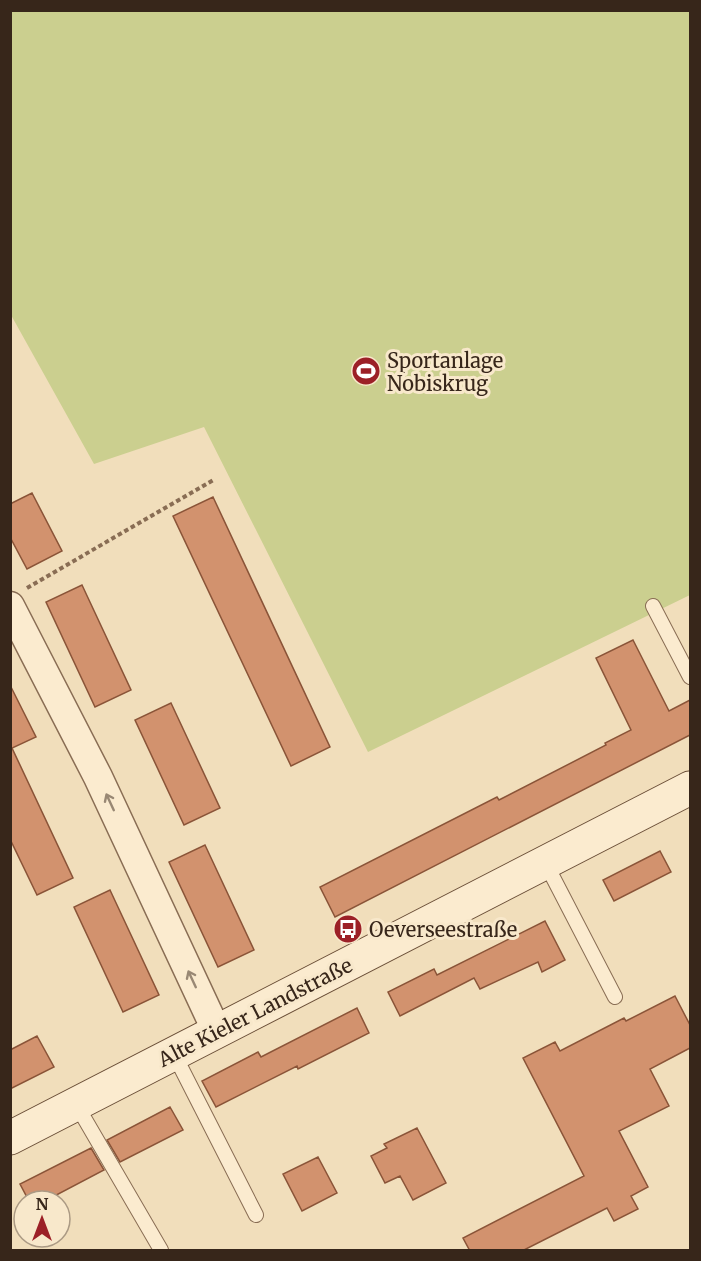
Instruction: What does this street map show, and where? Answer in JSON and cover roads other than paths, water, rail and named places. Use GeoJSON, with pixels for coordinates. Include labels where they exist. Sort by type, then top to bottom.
{"type":"FeatureCollection","features":[{"type":"Feature","properties":{"kind":"street"},"geometry":{"type":"LineString","coordinates":[[16,598],[217,1032]]}},
{"type":"Feature","properties":{"kind":"street","name":"Alte Kieler Landstraße"},"geometry":{"type":"LineString","coordinates":[[10,1138],[690,788]]}},
{"type":"Feature","properties":{"kind":"lane"},"geometry":{"type":"LineString","coordinates":[[653,606],[690,677]]}},
{"type":"Feature","properties":{"kind":"lane"},"geometry":{"type":"LineString","coordinates":[[545,862],[615,997]]}},
{"type":"Feature","properties":{"kind":"lane"},"geometry":{"type":"LineString","coordinates":[[174,1054],[256,1215]]}},
{"type":"Feature","properties":{"kind":"lane"},"geometry":{"type":"LineString","coordinates":[[76,1104],[161,1251]]}},
{"type":"Feature","properties":{"kind":"place","name":"Sportanlage Nobiskrug"},"geometry":{"type":"Point","coordinates":[366,371]}},
{"type":"Feature","properties":{"kind":"place","name":"Oeverseestraße"},"geometry":{"type":"Point","coordinates":[348,929]}}]}
